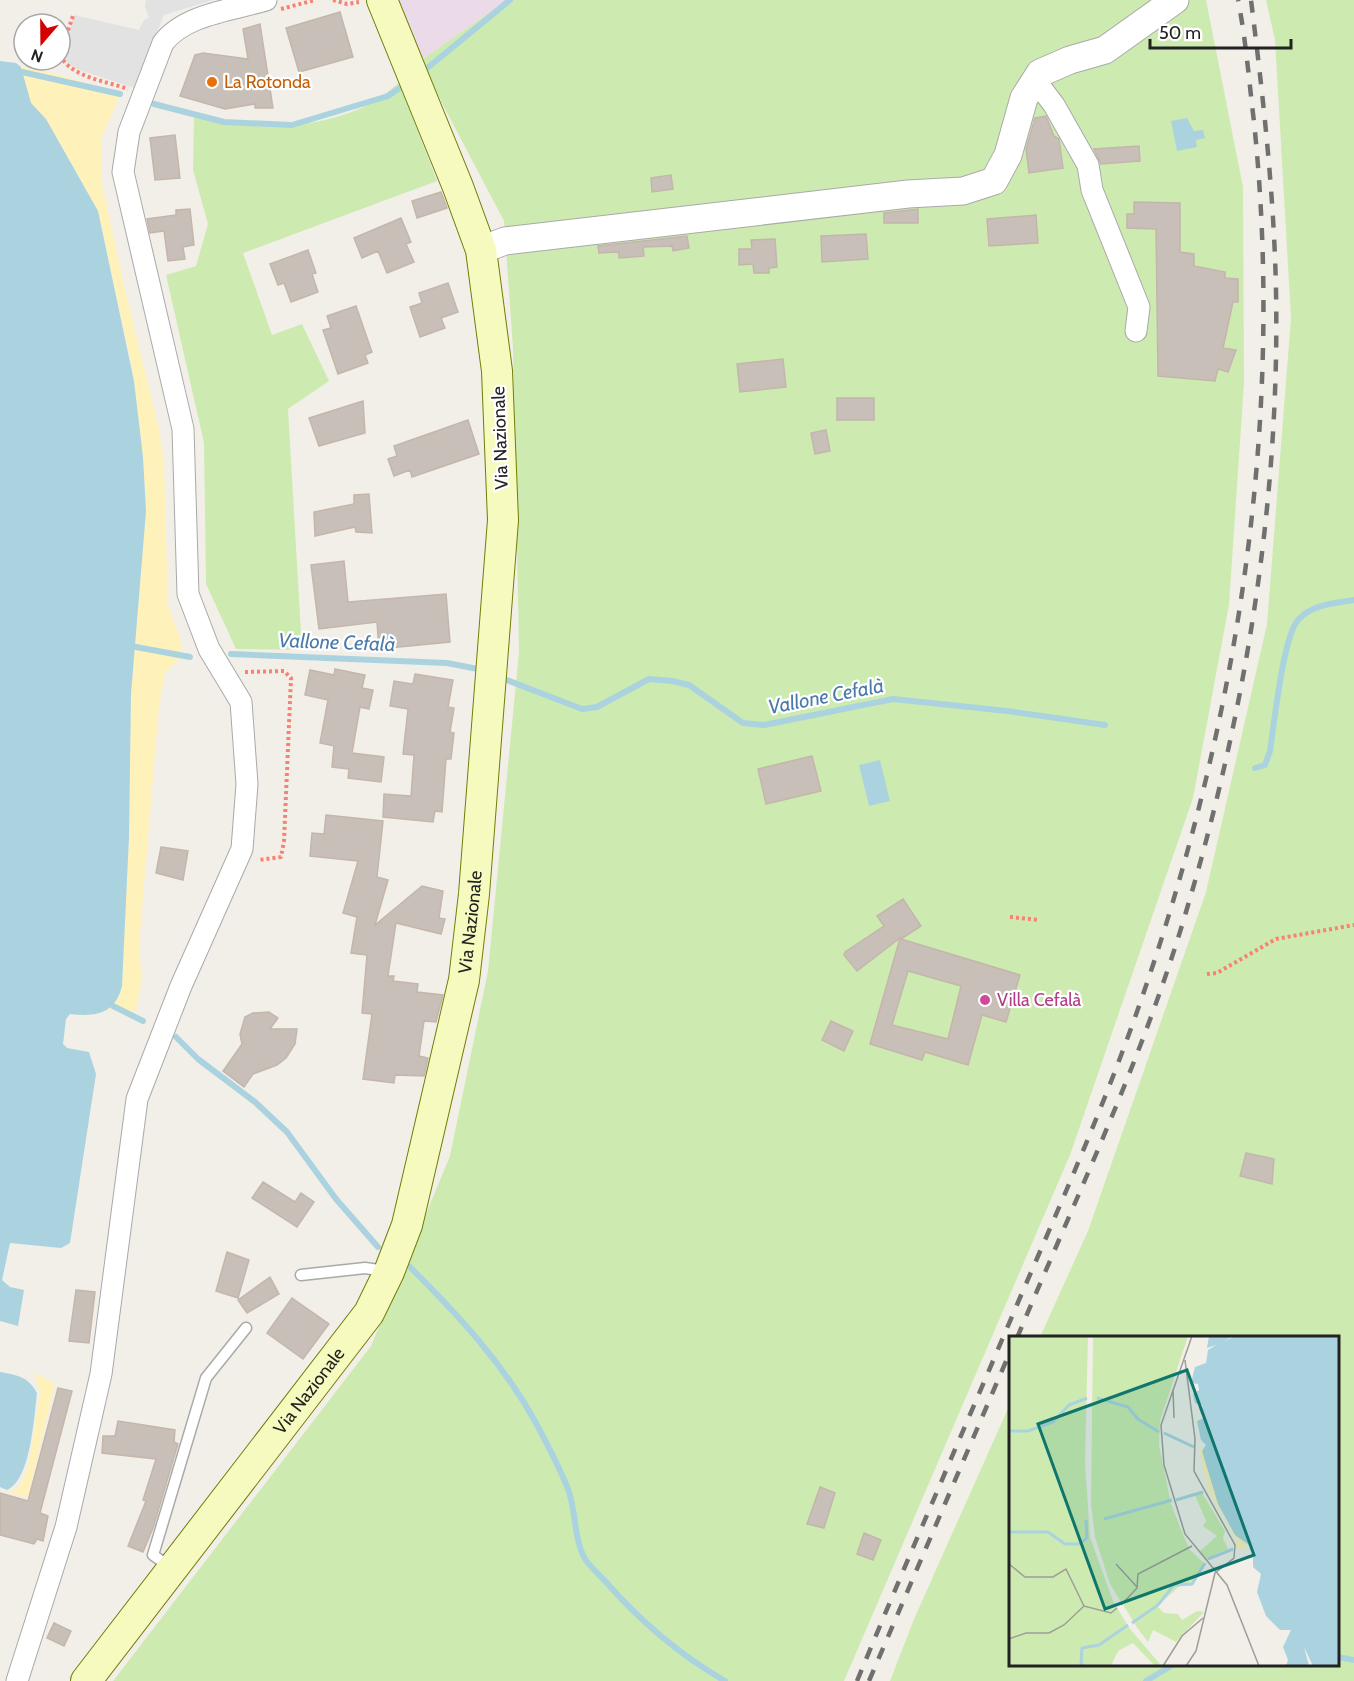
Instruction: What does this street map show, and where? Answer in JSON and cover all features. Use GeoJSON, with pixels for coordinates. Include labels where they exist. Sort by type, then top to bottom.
{"type":"FeatureCollection","features":[{"type":"Feature","properties":{"kind":"main road","name":"Via Nazionale"},"geometry":{"type":"LineString","coordinates":[[86,1681],[369,1313],[389,1272],[407,1225],[464,980],[474,894],[503,520],[497,371],[480,250],[422,97],[382,0]]}},
{"type":"Feature","properties":{"kind":"street"},"geometry":{"type":"LineString","coordinates":[[480,250],[505,241],[618,226],[908,194],[963,191],[994,181],[1008,155],[1024,98],[1040,73],[1070,60],[1104,50],[1175,0]]}},
{"type":"Feature","properties":{"kind":"street"},"geometry":{"type":"LineString","coordinates":[[19,1674],[66,1527],[101,1374],[137,1100],[181,986],[242,849],[247,784],[241,702],[209,649],[188,594],[183,429],[123,172],[129,132],[154,72],[163,43],[176,29],[185,24],[268,6]]}},
{"type":"Feature","properties":{"kind":"street"},"geometry":{"type":"LineString","coordinates":[[1035,80],[1054,105],[1088,165],[1092,190],[1139,307],[1136,331]]}},
{"type":"Feature","properties":{"kind":"lane"},"geometry":{"type":"LineString","coordinates":[[301,1275],[365,1268],[389,1272]]}},
{"type":"Feature","properties":{"kind":"lane"},"geometry":{"type":"LineString","coordinates":[[173,1569],[153,1555],[203,1389],[207,1378],[246,1328]]}},
{"type":"Feature","properties":{"kind":"path"},"geometry":{"type":"LineString","coordinates":[[268,6],[315,0]]}},
{"type":"Feature","properties":{"kind":"path"},"geometry":{"type":"LineString","coordinates":[[333,0],[346,4],[364,0]]}},
{"type":"Feature","properties":{"kind":"path"},"geometry":{"type":"LineString","coordinates":[[72,69],[129,89],[128,93]]}},
{"type":"Feature","properties":{"kind":"path"},"geometry":{"type":"LineString","coordinates":[[241,671],[284,671],[291,678],[281,857],[262,858],[256,862]]}},
{"type":"Feature","properties":{"kind":"path"},"geometry":{"type":"LineString","coordinates":[[1010,917],[1039,920]]}},
{"type":"Feature","properties":{"kind":"path"},"geometry":{"type":"LineString","coordinates":[[1207,974],[1217,973],[1276,939],[1354,925]]}},
{"type":"Feature","properties":{"kind":"shaded area"},"geometry":{"type":"Polygon","coordinates":[[[146,0],[213,0],[164,15],[134,88],[72,66],[74,15],[139,30],[144,20],[149,18],[145,6],[146,0]]]}},
{"type":"Feature","properties":{"kind":"shaded area"},"geometry":{"type":"Polygon","coordinates":[[[393,0],[507,0],[420,61],[393,0]]]}},
{"type":"Feature","properties":{"kind":"green space"},"geometry":{"type":"Polygon","coordinates":[[[507,0],[1206,0],[1243,187],[1244,383],[1229,605],[1193,798],[1070,1155],[844,1681],[113,1681],[371,1346],[450,1156],[488,971],[519,652],[513,348],[504,221],[420,61],[507,0]]]}},
{"type":"Feature","properties":{"kind":"green space"},"geometry":{"type":"Polygon","coordinates":[[[1266,0],[1354,0],[1354,1681],[890,1681],[914,1619],[1009,1406],[1009,1666],[1339,1666],[1339,1336],[1040,1336],[1088,1231],[1206,892],[1267,624],[1291,318],[1275,40],[1266,0]]]}},
{"type":"Feature","properties":{"kind":"green space"},"geometry":{"type":"Polygon","coordinates":[[[399,83],[437,181],[243,253],[272,335],[302,324],[329,381],[288,409],[302,650],[236,649],[206,584],[204,443],[166,275],[196,266],[208,224],[193,170],[194,117],[239,124],[308,123],[352,112],[376,100],[399,83]]]}},
{"type":"Feature","properties":{"kind":"sand"},"geometry":{"type":"Polygon","coordinates":[[[22,72],[48,72],[121,93],[101,138],[101,179],[159,429],[164,462],[168,606],[180,637],[183,656],[165,673],[159,706],[139,946],[142,978],[136,1011],[107,1010],[119,998],[122,986],[129,837],[131,694],[146,511],[143,457],[132,368],[98,211],[46,119],[31,103],[22,72]]]}},
{"type":"Feature","properties":{"kind":"sand"},"geometry":{"type":"Polygon","coordinates":[[[34,1372],[55,1384],[28,1496],[6,1493],[16,1489],[22,1481],[29,1461],[40,1392],[34,1372]]]}},
{"type":"Feature","properties":{"kind":"water"},"geometry":{"type":"Polygon","coordinates":[[[0,61],[12,62],[12,72],[22,72],[31,103],[46,119],[98,211],[134,381],[143,457],[146,511],[131,694],[129,837],[122,986],[115,1003],[103,1012],[88,1015],[70,1014],[66,1019],[63,1044],[67,1048],[89,1052],[96,1074],[70,1243],[61,1248],[10,1243],[2,1280],[10,1287],[24,1290],[18,1326],[0,1321],[0,61]]]}},
{"type":"Feature","properties":{"kind":"water"},"geometry":{"type":"Polygon","coordinates":[[[1187,118],[1194,131],[1203,130],[1205,138],[1196,140],[1197,147],[1177,151],[1171,121],[1187,118]]]}},
{"type":"Feature","properties":{"kind":"water"},"geometry":{"type":"Polygon","coordinates":[[[880,760],[890,801],[869,806],[859,765],[880,760]]]}},
{"type":"Feature","properties":{"kind":"water"},"geometry":{"type":"Polygon","coordinates":[[[0,1372],[22,1378],[30,1383],[37,1393],[33,1432],[26,1461],[15,1484],[7,1490],[0,1487],[0,1372]]]}},
{"type":"Feature","properties":{"kind":"building"},"geometry":{"type":"Polygon","coordinates":[[[340,12],[353,57],[299,72],[286,28],[340,12]]]}},
{"type":"Feature","properties":{"kind":"building"},"geometry":{"type":"Polygon","coordinates":[[[260,24],[273,108],[255,108],[255,104],[225,109],[180,96],[195,55],[203,53],[248,59],[243,29],[260,24]]]}},
{"type":"Feature","properties":{"kind":"building"},"geometry":{"type":"Polygon","coordinates":[[[1046,116],[1054,136],[1059,139],[1063,168],[1029,173],[1026,149],[1035,118],[1046,116]]]}},
{"type":"Feature","properties":{"kind":"building"},"geometry":{"type":"Polygon","coordinates":[[[175,135],[180,178],[155,180],[150,138],[175,135]]]}},
{"type":"Feature","properties":{"kind":"building"},"geometry":{"type":"Polygon","coordinates":[[[1139,146],[1140,161],[1101,164],[1094,149],[1139,146]]]}},
{"type":"Feature","properties":{"kind":"building"},"geometry":{"type":"Polygon","coordinates":[[[671,175],[673,189],[652,192],[651,178],[671,175]]]}},
{"type":"Feature","properties":{"kind":"building"},"geometry":{"type":"Polygon","coordinates":[[[441,192],[447,208],[417,218],[412,201],[441,192]]]}},
{"type":"Feature","properties":{"kind":"building"},"geometry":{"type":"Polygon","coordinates":[[[1134,202],[1180,203],[1180,252],[1194,254],[1194,266],[1225,272],[1225,278],[1238,279],[1238,302],[1233,302],[1223,348],[1236,350],[1228,372],[1218,369],[1215,381],[1158,376],[1156,229],[1127,228],[1127,214],[1134,214],[1134,202]]]}},
{"type":"Feature","properties":{"kind":"building"},"geometry":{"type":"Polygon","coordinates":[[[190,209],[194,245],[183,247],[185,259],[168,261],[164,231],[150,233],[147,219],[176,215],[176,210],[190,209]]]}},
{"type":"Feature","properties":{"kind":"building"},"geometry":{"type":"Polygon","coordinates":[[[918,209],[918,223],[884,223],[884,213],[918,209]]]}},
{"type":"Feature","properties":{"kind":"building"},"geometry":{"type":"Polygon","coordinates":[[[1036,215],[1038,243],[989,246],[987,219],[1036,215]]]}},
{"type":"Feature","properties":{"kind":"building"},"geometry":{"type":"Polygon","coordinates":[[[401,218],[411,242],[406,244],[414,262],[387,273],[378,251],[362,258],[354,238],[401,218]]]}},
{"type":"Feature","properties":{"kind":"building"},"geometry":{"type":"Polygon","coordinates":[[[866,234],[868,259],[822,262],[821,236],[866,234]]]}},
{"type":"Feature","properties":{"kind":"building"},"geometry":{"type":"Polygon","coordinates":[[[687,236],[689,248],[673,251],[672,246],[643,247],[644,256],[619,258],[619,252],[599,253],[598,246],[687,236]]]}},
{"type":"Feature","properties":{"kind":"building"},"geometry":{"type":"Polygon","coordinates":[[[775,239],[777,267],[769,268],[769,273],[754,273],[753,264],[739,265],[739,249],[752,249],[751,240],[775,239]]]}},
{"type":"Feature","properties":{"kind":"building"},"geometry":{"type":"Polygon","coordinates":[[[308,250],[316,273],[312,274],[318,292],[291,302],[284,283],[278,285],[270,264],[308,250]]]}},
{"type":"Feature","properties":{"kind":"building"},"geometry":{"type":"Polygon","coordinates":[[[448,283],[458,312],[441,318],[445,328],[420,337],[410,307],[422,303],[419,293],[448,283]]]}},
{"type":"Feature","properties":{"kind":"building"},"geometry":{"type":"Polygon","coordinates":[[[356,306],[372,352],[365,355],[368,363],[338,374],[323,330],[331,328],[327,316],[356,306]]]}},
{"type":"Feature","properties":{"kind":"building"},"geometry":{"type":"Polygon","coordinates":[[[783,359],[786,387],[740,392],[737,364],[783,359]]]}},
{"type":"Feature","properties":{"kind":"building"},"geometry":{"type":"Polygon","coordinates":[[[837,398],[874,398],[874,420],[837,420],[837,398]]]}},
{"type":"Feature","properties":{"kind":"building"},"geometry":{"type":"Polygon","coordinates":[[[363,401],[365,433],[319,446],[309,418],[363,401]]]}},
{"type":"Feature","properties":{"kind":"building"},"geometry":{"type":"Polygon","coordinates":[[[468,420],[479,454],[412,477],[410,470],[394,476],[388,459],[397,456],[394,446],[468,420]]]}},
{"type":"Feature","properties":{"kind":"building"},"geometry":{"type":"Polygon","coordinates":[[[826,430],[830,451],[815,454],[811,433],[826,430]]]}},
{"type":"Feature","properties":{"kind":"building"},"geometry":{"type":"Polygon","coordinates":[[[369,494],[372,533],[356,532],[355,527],[315,536],[314,512],[354,504],[354,495],[369,494]]]}},
{"type":"Feature","properties":{"kind":"building"},"geometry":{"type":"Polygon","coordinates":[[[344,561],[348,602],[446,594],[450,642],[379,649],[377,622],[319,629],[311,565],[344,561]]]}},
{"type":"Feature","properties":{"kind":"building"},"geometry":{"type":"Polygon","coordinates":[[[335,669],[365,675],[362,688],[373,690],[369,709],[360,707],[352,753],[384,757],[381,782],[348,778],[349,769],[332,767],[334,746],[320,743],[328,700],[305,695],[310,670],[334,675],[335,669]]]}},
{"type":"Feature","properties":{"kind":"building"},"geometry":{"type":"Polygon","coordinates":[[[415,674],[453,680],[448,707],[454,708],[450,732],[454,733],[451,759],[446,759],[442,812],[435,811],[433,822],[383,817],[384,794],[411,796],[414,755],[403,754],[408,709],[390,706],[394,681],[413,684],[415,674]]]}},
{"type":"Feature","properties":{"kind":"building"},"geometry":{"type":"Polygon","coordinates":[[[812,756],[821,791],[766,804],[758,769],[812,756]]]}},
{"type":"Feature","properties":{"kind":"building"},"geometry":{"type":"Polygon","coordinates":[[[326,815],[383,821],[377,877],[388,880],[375,925],[422,886],[443,891],[439,918],[445,919],[441,934],[396,923],[388,976],[394,976],[393,981],[418,984],[417,992],[443,995],[436,1022],[424,1021],[419,1056],[428,1058],[424,1076],[395,1075],[394,1083],[363,1079],[372,1014],[362,1013],[367,955],[351,953],[357,917],[343,913],[358,861],[310,856],[312,833],[324,834],[326,815]]]}},
{"type":"Feature","properties":{"kind":"building"},"geometry":{"type":"Polygon","coordinates":[[[161,847],[188,851],[183,880],[156,873],[161,847]]]}},
{"type":"Feature","properties":{"kind":"building","name":"Villa Cefalà"},"geometry":{"type":"Polygon","coordinates":[[[903,899],[921,926],[901,939],[1020,975],[1006,1022],[982,1015],[968,1065],[925,1052],[922,1060],[870,1044],[900,938],[857,971],[844,955],[845,952],[884,926],[877,916],[903,899]],[[908,971],[892,1025],[948,1039],[961,986],[908,971]]]}},
{"type":"Feature","properties":{"kind":"building"},"geometry":{"type":"Polygon","coordinates":[[[269,1012],[278,1018],[270,1029],[297,1029],[295,1044],[286,1058],[277,1065],[253,1074],[244,1087],[223,1071],[242,1044],[240,1034],[245,1017],[253,1013],[269,1012]]]}},
{"type":"Feature","properties":{"kind":"building"},"geometry":{"type":"Polygon","coordinates":[[[831,1021],[853,1031],[844,1051],[822,1040],[831,1021]]]}},
{"type":"Feature","properties":{"kind":"building"},"geometry":{"type":"Polygon","coordinates":[[[1246,1153],[1274,1159],[1272,1184],[1240,1176],[1246,1153]]]}},
{"type":"Feature","properties":{"kind":"building"},"geometry":{"type":"Polygon","coordinates":[[[263,1182],[295,1202],[301,1193],[314,1202],[297,1227],[252,1198],[263,1182]]]}},
{"type":"Feature","properties":{"kind":"building"},"geometry":{"type":"Polygon","coordinates":[[[227,1252],[249,1260],[238,1298],[216,1291],[227,1252]]]}},
{"type":"Feature","properties":{"kind":"building"},"geometry":{"type":"Polygon","coordinates":[[[270,1277],[279,1294],[247,1313],[238,1300],[270,1277]]]}},
{"type":"Feature","properties":{"kind":"building"},"geometry":{"type":"Polygon","coordinates":[[[76,1290],[95,1292],[89,1343],[69,1341],[76,1290]]]}},
{"type":"Feature","properties":{"kind":"building"},"geometry":{"type":"Polygon","coordinates":[[[292,1298],[329,1324],[303,1359],[267,1333],[292,1298]]]}},
{"type":"Feature","properties":{"kind":"building"},"geometry":{"type":"Polygon","coordinates":[[[58,1388],[72,1391],[40,1513],[48,1516],[43,1541],[37,1539],[34,1544],[0,1535],[0,1493],[28,1501],[58,1388]]]}},
{"type":"Feature","properties":{"kind":"building"},"geometry":{"type":"Polygon","coordinates":[[[118,1421],[175,1430],[174,1442],[178,1444],[153,1528],[143,1552],[128,1546],[146,1501],[143,1500],[156,1459],[102,1453],[103,1436],[115,1436],[118,1421]]]}},
{"type":"Feature","properties":{"kind":"building"},"geometry":{"type":"Polygon","coordinates":[[[820,1487],[835,1493],[824,1528],[807,1524],[820,1487]]]}},
{"type":"Feature","properties":{"kind":"building"},"geometry":{"type":"Polygon","coordinates":[[[864,1533],[881,1540],[873,1560],[857,1554],[864,1533]]]}},
{"type":"Feature","properties":{"kind":"building"},"geometry":{"type":"Polygon","coordinates":[[[54,1623],[71,1631],[64,1646],[47,1638],[54,1623]]]}},
{"type":"Feature","properties":{"kind":"waterway"},"geometry":{"type":"LineString","coordinates":[[420,74],[510,0]]}},
{"type":"Feature","properties":{"kind":"waterway"},"geometry":{"type":"LineString","coordinates":[[22,72],[120,94]]}},
{"type":"Feature","properties":{"kind":"waterway"},"geometry":{"type":"LineString","coordinates":[[154,104],[224,122],[292,125],[388,96],[407,83]]}},
{"type":"Feature","properties":{"kind":"waterway","name":"Vallone Cefalà"},"geometry":{"type":"LineString","coordinates":[[1255,768],[1265,765],[1270,751],[1284,662],[1288,644],[1298,620],[1317,607],[1354,600]]}},
{"type":"Feature","properties":{"kind":"waterway","name":"Vallone Cefalà"},"geometry":{"type":"LineString","coordinates":[[136,647],[190,657]]}},
{"type":"Feature","properties":{"kind":"waterway","name":"Vallone Cefalà"},"geometry":{"type":"LineString","coordinates":[[231,654],[447,663],[478,669]]}},
{"type":"Feature","properties":{"kind":"waterway","name":"Vallone Cefalà"},"geometry":{"type":"LineString","coordinates":[[504,679],[582,709],[597,707],[649,679],[672,681],[689,685],[743,723],[764,725],[893,699],[1007,711],[1105,725]]}},
{"type":"Feature","properties":{"kind":"waterway"},"geometry":{"type":"LineString","coordinates":[[113,1006],[143,1021]]}},
{"type":"Feature","properties":{"kind":"waterway"},"geometry":{"type":"LineString","coordinates":[[176,1037],[198,1059],[255,1102],[287,1132],[336,1199],[378,1247]]}},
{"type":"Feature","properties":{"kind":"waterway"},"geometry":{"type":"LineString","coordinates":[[410,1267],[479,1340],[523,1401],[544,1438],[566,1485],[581,1551],[587,1562],[661,1636],[692,1660],[725,1681]]}},
{"type":"Feature","properties":{"kind":"waterway"},"geometry":{"type":"LineString","coordinates":[[1339,1657],[1354,1660]]}},
{"type":"Feature","properties":{"kind":"waterway"},"geometry":{"type":"LineString","coordinates":[[1146,1681],[1171,1666]]}},
{"type":"Feature","properties":{"kind":"railway"},"geometry":{"type":"LineString","coordinates":[[857,1681],[1111,1080],[1139,1006],[1174,899],[1203,791],[1227,681],[1245,570],[1257,458],[1263,346],[1262,234],[1254,122],[1238,0]]}},
{"type":"Feature","properties":{"kind":"railway"},"geometry":{"type":"LineString","coordinates":[[1018,1336],[1108,1127],[1169,966],[1207,836],[1242,682],[1265,526],[1276,369],[1273,217],[1264,108],[1251,0]]}},
{"type":"Feature","properties":{"kind":"railway"},"geometry":{"type":"LineString","coordinates":[[869,1681],[1009,1354]]}},
{"type":"Feature","properties":{"kind":"place","name":"La Rotonda"},"geometry":{"type":"Point","coordinates":[212,82]}},
{"type":"Feature","properties":{"kind":"place","name":"Villa Cefalà"},"geometry":{"type":"Point","coordinates":[985,1000]}}]}
